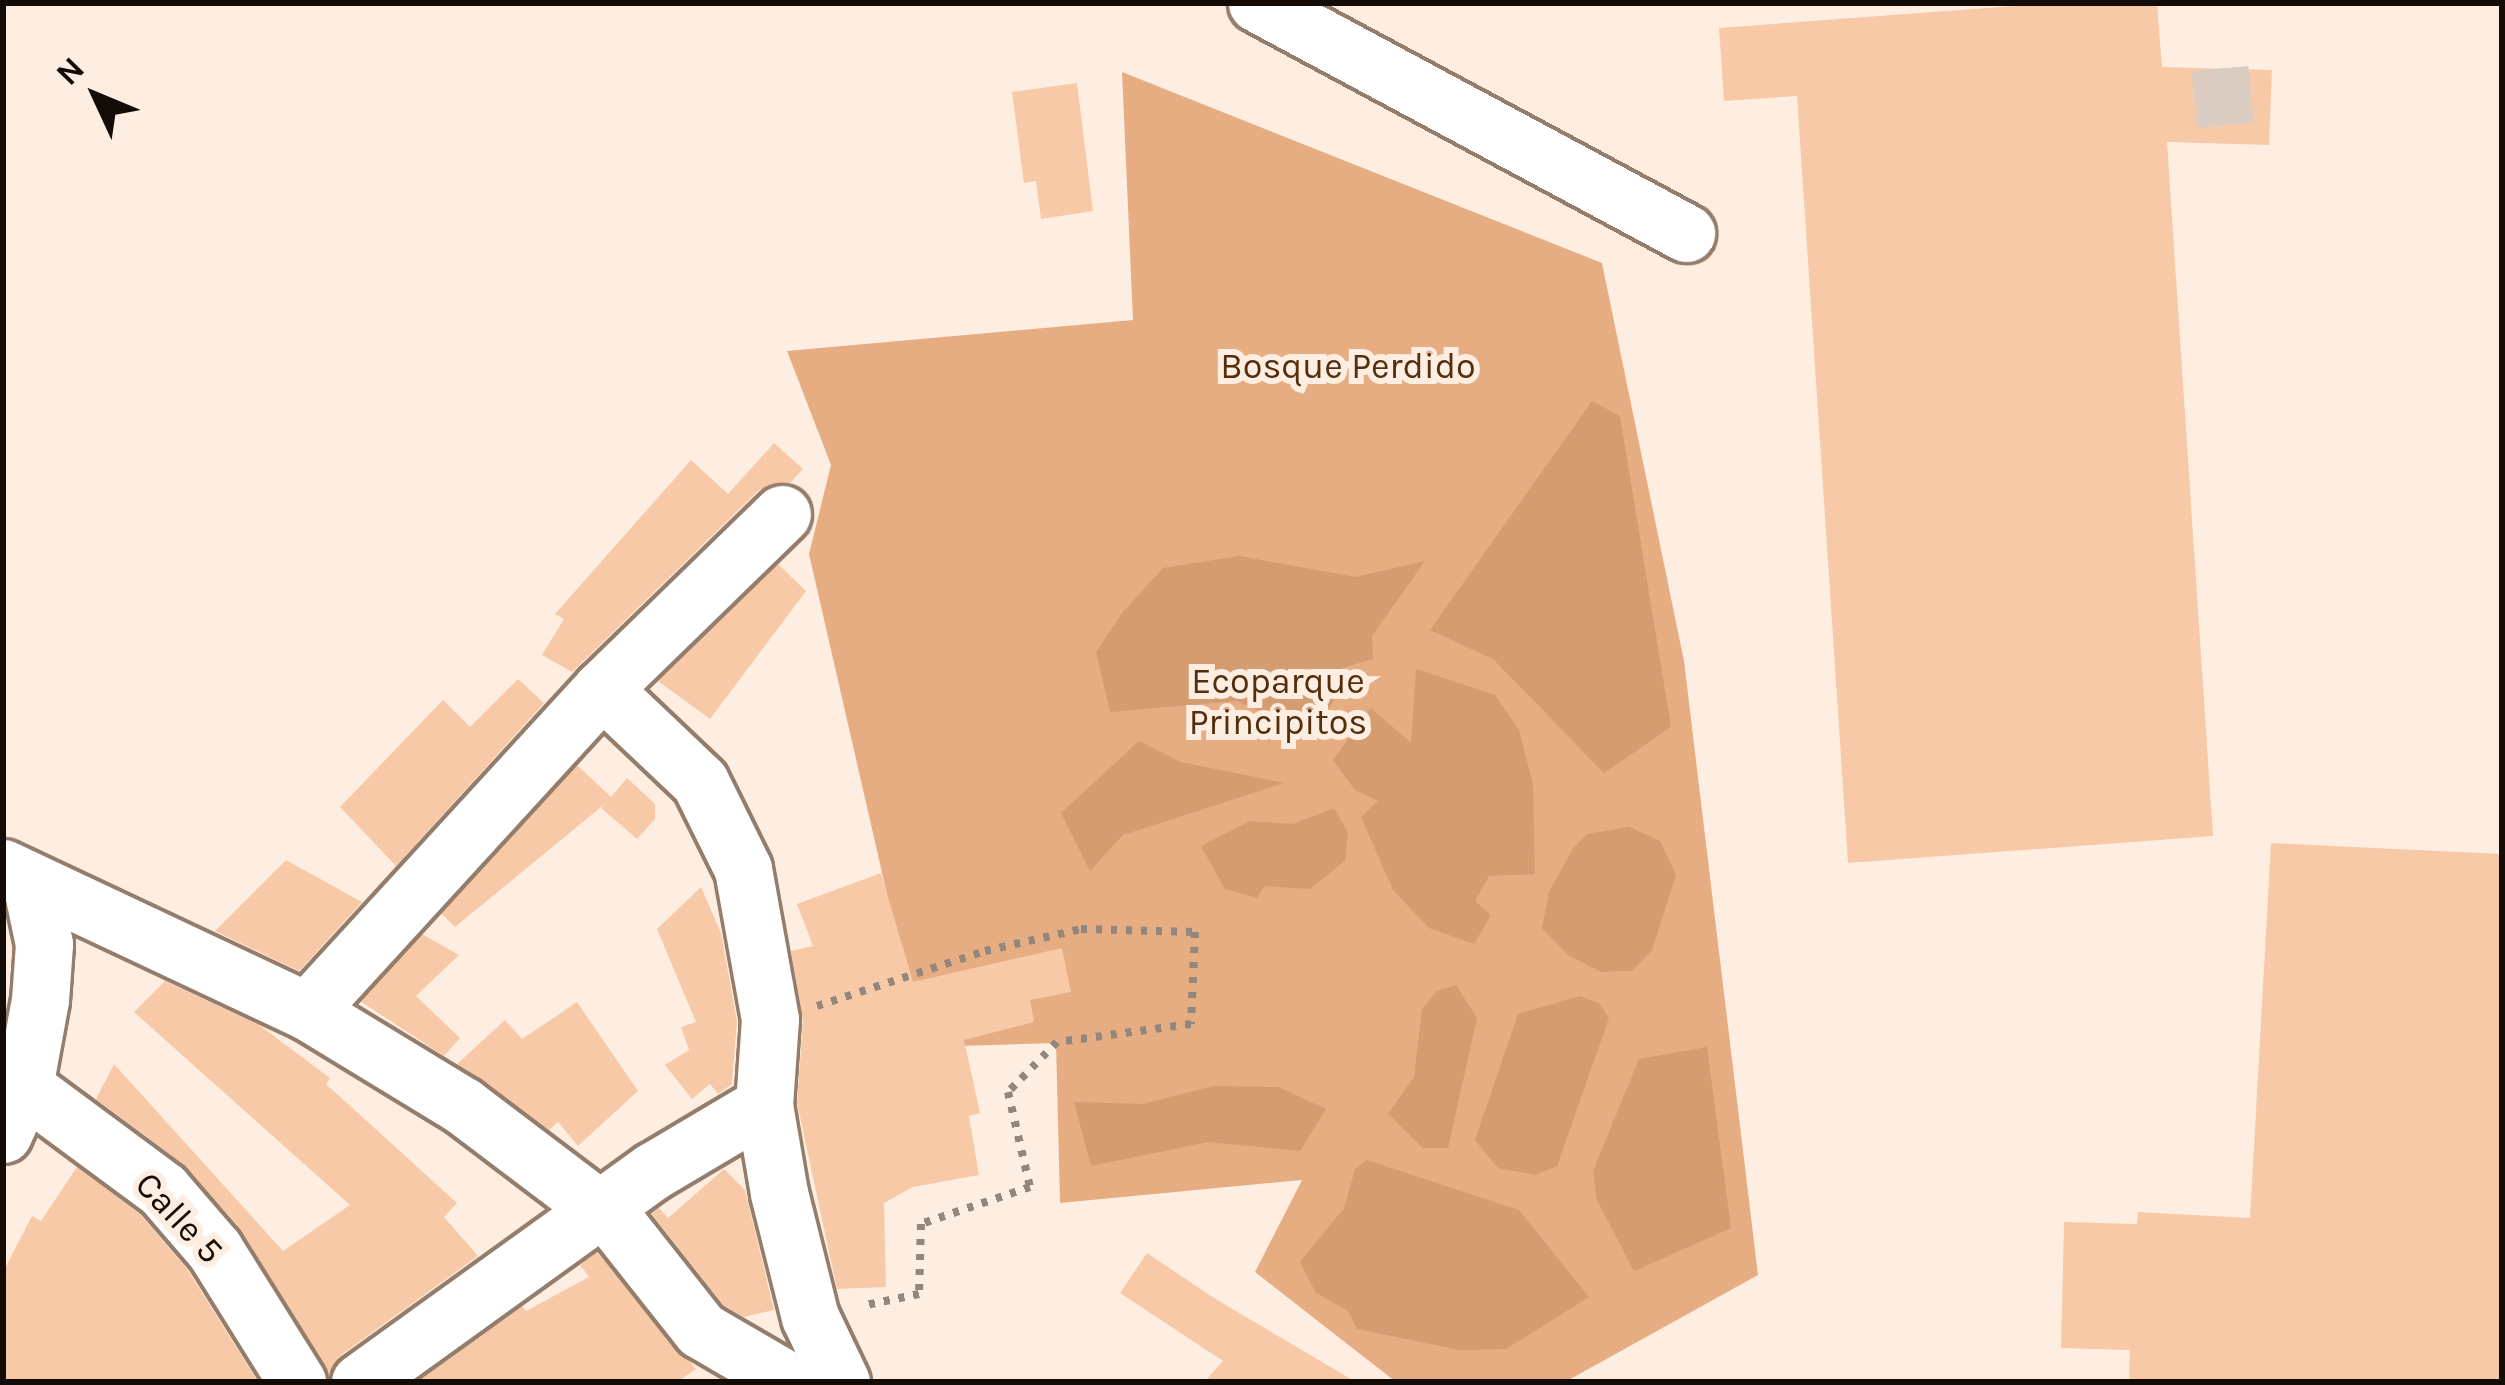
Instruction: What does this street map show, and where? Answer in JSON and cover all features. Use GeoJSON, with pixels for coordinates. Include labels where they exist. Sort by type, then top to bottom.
{"type":"FeatureCollection","features":[{"type":"Feature","properties":{"kind":"street"},"geometry":{"type":"LineString","coordinates":[[1268,6],[1685,233]]}},
{"type":"Feature","properties":{"kind":"street"},"geometry":{"type":"LineString","coordinates":[[307,1011],[602,689],[782,514]]}},
{"type":"Feature","properties":{"kind":"street"},"geometry":{"type":"LineString","coordinates":[[602,689],[700,782],[743,869],[770,1019],[764,1105],[810,1317],[841,1382]]}},
{"type":"Feature","properties":{"kind":"street"},"geometry":{"type":"LineString","coordinates":[[17,878],[307,1011],[463,1106],[602,1210],[701,1330],[790,1382]]}},
{"type":"Feature","properties":{"kind":"street"},"geometry":{"type":"LineString","coordinates":[[13,1110],[44,944],[17,878]]}},
{"type":"Feature","properties":{"kind":"street"},"geometry":{"type":"LineString","coordinates":[[360,1382],[602,1210],[764,1105]]}},
{"type":"Feature","properties":{"kind":"street","name":"Calle 5"},"geometry":{"type":"LineString","coordinates":[[13,1110],[163,1190],[214,1250],[297,1382]]}},
{"type":"Feature","properties":{"kind":"path"},"geometry":{"type":"LineString","coordinates":[[770,1019],[913,980],[985,951],[1081,929],[1195,932],[1191,1024],[1057,1042],[1008,1092],[1030,1187],[921,1224],[919,1294],[810,1317]]}},
{"type":"Feature","properties":{"kind":"green space","name":"Ecoparque Principitos"},"geometry":{"type":"Polygon","coordinates":[[[1122,72],[1602,263],[1684,661],[1758,1275],[1565,1382],[1396,1382],[1255,1272],[1302,1180],[1060,1203],[1056,1043],[922,1047],[809,554],[831,465],[787,351],[1133,320],[1122,72]]]}},
{"type":"Feature","properties":{"kind":"shaded area"},"geometry":{"type":"Polygon","coordinates":[[[1592,401],[1620,416],[1671,727],[1604,773],[1493,659],[1430,630],[1592,401]]]}},
{"type":"Feature","properties":{"kind":"shaded area"},"geometry":{"type":"Polygon","coordinates":[[[1239,556],[1355,577],[1425,561],[1372,636],[1373,659],[1342,668],[1341,690],[1323,716],[1274,717],[1237,701],[1110,712],[1096,652],[1123,612],[1163,568],[1239,556]]]}},
{"type":"Feature","properties":{"kind":"shaded area"},"geometry":{"type":"Polygon","coordinates":[[[1416,669],[1495,695],[1519,730],[1533,784],[1535,874],[1489,876],[1475,901],[1491,915],[1474,944],[1429,928],[1393,890],[1361,817],[1378,801],[1355,790],[1333,760],[1371,708],[1411,743],[1416,669]]]}},
{"type":"Feature","properties":{"kind":"shaded area"},"geometry":{"type":"Polygon","coordinates":[[[1139,741],[1181,762],[1284,783],[1123,835],[1090,871],[1061,813],[1139,741]]]}},
{"type":"Feature","properties":{"kind":"shaded area"},"geometry":{"type":"Polygon","coordinates":[[[1334,808],[1348,833],[1345,861],[1310,889],[1264,886],[1257,898],[1225,889],[1201,846],[1250,821],[1293,824],[1334,808]]]}},
{"type":"Feature","properties":{"kind":"shaded area"},"geometry":{"type":"Polygon","coordinates":[[[1629,827],[1660,841],[1676,875],[1652,950],[1632,971],[1601,972],[1568,955],[1542,928],[1549,892],[1574,847],[1587,834],[1629,827]]]}},
{"type":"Feature","properties":{"kind":"shaded area"},"geometry":{"type":"Polygon","coordinates":[[[1456,985],[1477,1018],[1448,1148],[1423,1148],[1388,1114],[1414,1077],[1422,1009],[1437,991],[1456,985]]]}},
{"type":"Feature","properties":{"kind":"shaded area"},"geometry":{"type":"Polygon","coordinates":[[[1580,996],[1599,1003],[1609,1018],[1557,1166],[1535,1175],[1498,1168],[1475,1140],[1518,1014],[1580,996]]]}},
{"type":"Feature","properties":{"kind":"shaded area"},"geometry":{"type":"Polygon","coordinates":[[[1707,1047],[1731,1228],[1634,1271],[1597,1200],[1593,1171],[1639,1059],[1707,1047]]]}},
{"type":"Feature","properties":{"kind":"shaded area"},"geometry":{"type":"Polygon","coordinates":[[[1214,1086],[1278,1087],[1326,1109],[1300,1151],[1208,1142],[1091,1166],[1074,1102],[1143,1104],[1214,1086]]]}},
{"type":"Feature","properties":{"kind":"shaded area"},"geometry":{"type":"Polygon","coordinates":[[[1367,1160],[1519,1210],[1589,1297],[1506,1349],[1460,1350],[1357,1329],[1348,1311],[1316,1293],[1300,1262],[1344,1208],[1355,1169],[1367,1160]]]}},
{"type":"Feature","properties":{"kind":"building"},"geometry":{"type":"Polygon","coordinates":[[[2053,3],[2157,3],[2162,67],[2272,70],[2269,145],[2167,142],[2213,836],[1848,863],[1797,96],[1724,101],[1719,28],[2053,3]]]}},
{"type":"Feature","properties":{"kind":"building"},"geometry":{"type":"Polygon","coordinates":[[[1077,83],[1093,211],[1041,219],[1036,181],[1024,183],[1012,92],[1077,83]]]}},
{"type":"Feature","properties":{"kind":"building"},"geometry":{"type":"Polygon","coordinates":[[[774,443],[803,469],[791,482],[759,490],[572,672],[542,655],[564,619],[555,614],[691,460],[728,494],[774,443]]]}},
{"type":"Feature","properties":{"kind":"building"},"geometry":{"type":"Polygon","coordinates":[[[778,564],[806,591],[710,719],[658,681],[778,564]]]}},
{"type":"Feature","properties":{"kind":"building"},"geometry":{"type":"Polygon","coordinates":[[[518,679],[544,703],[396,866],[340,807],[443,700],[470,727],[518,679]]]}},
{"type":"Feature","properties":{"kind":"building"},"geometry":{"type":"Polygon","coordinates":[[[577,765],[611,797],[627,778],[655,804],[655,819],[637,839],[601,808],[606,803],[455,927],[441,913],[577,765]]]}},
{"type":"Feature","properties":{"kind":"building"},"geometry":{"type":"Polygon","coordinates":[[[2271,843],[2502,854],[2502,1382],[2129,1382],[2130,1350],[2061,1348],[2064,1222],[2137,1224],[2138,1212],[2250,1218],[2271,843]]]}},
{"type":"Feature","properties":{"kind":"building"},"geometry":{"type":"Polygon","coordinates":[[[286,860],[362,902],[299,971],[215,931],[286,860]]]}},
{"type":"Feature","properties":{"kind":"building"},"geometry":{"type":"Polygon","coordinates":[[[881,873],[913,982],[1062,948],[1071,992],[1030,1000],[1034,1022],[964,1040],[980,1113],[969,1116],[979,1175],[913,1187],[884,1203],[886,1287],[837,1289],[797,1103],[803,1021],[791,951],[813,946],[797,904],[881,873]]]}},
{"type":"Feature","properties":{"kind":"building"},"geometry":{"type":"Polygon","coordinates":[[[701,887],[721,933],[737,1021],[732,1084],[718,1094],[710,1084],[692,1099],[665,1065],[689,1050],[681,1027],[696,1022],[657,929],[701,887]]]}},
{"type":"Feature","properties":{"kind":"building"},"geometry":{"type":"Polygon","coordinates":[[[422,934],[459,955],[416,996],[460,1038],[444,1056],[360,1001],[422,934]]]}},
{"type":"Feature","properties":{"kind":"building"},"geometry":{"type":"Polygon","coordinates":[[[165,981],[259,1025],[330,1078],[326,1084],[457,1203],[444,1217],[478,1256],[341,1355],[329,1376],[239,1227],[183,1164],[96,1099],[114,1064],[283,1251],[350,1205],[134,1012],[165,981]]]}},
{"type":"Feature","properties":{"kind":"building"},"geometry":{"type":"Polygon","coordinates":[[[577,1002],[638,1091],[578,1146],[558,1122],[549,1130],[457,1064],[505,1020],[522,1039],[577,1002]]]}},
{"type":"Feature","properties":{"kind":"building"},"geometry":{"type":"Polygon","coordinates":[[[77,1167],[140,1214],[187,1269],[258,1382],[3,1382],[3,1272],[32,1216],[41,1221],[77,1167]]]}},
{"type":"Feature","properties":{"kind":"building"},"geometry":{"type":"Polygon","coordinates":[[[724,1169],[745,1190],[774,1310],[744,1317],[723,1305],[651,1213],[659,1208],[668,1218],[724,1169]]]}},
{"type":"Feature","properties":{"kind":"building"},"geometry":{"type":"Polygon","coordinates":[[[597,1252],[696,1369],[677,1382],[416,1382],[522,1306],[526,1311],[589,1277],[580,1265],[597,1252]]]}},
{"type":"Feature","properties":{"kind":"building"},"geometry":{"type":"Polygon","coordinates":[[[1147,1253],[1356,1382],[1204,1382],[1223,1361],[1120,1293],[1147,1253]]]}},
{"type":"Feature","properties":{"kind":"tunnel"},"geometry":{"type":"LineString","coordinates":[[2220,68],[2227,142]]}},
{"type":"Feature","properties":{"kind":"park label","name":"Bosque Perdido"},"geometry":{"type":"Point","coordinates":[1348,367]}}]}
